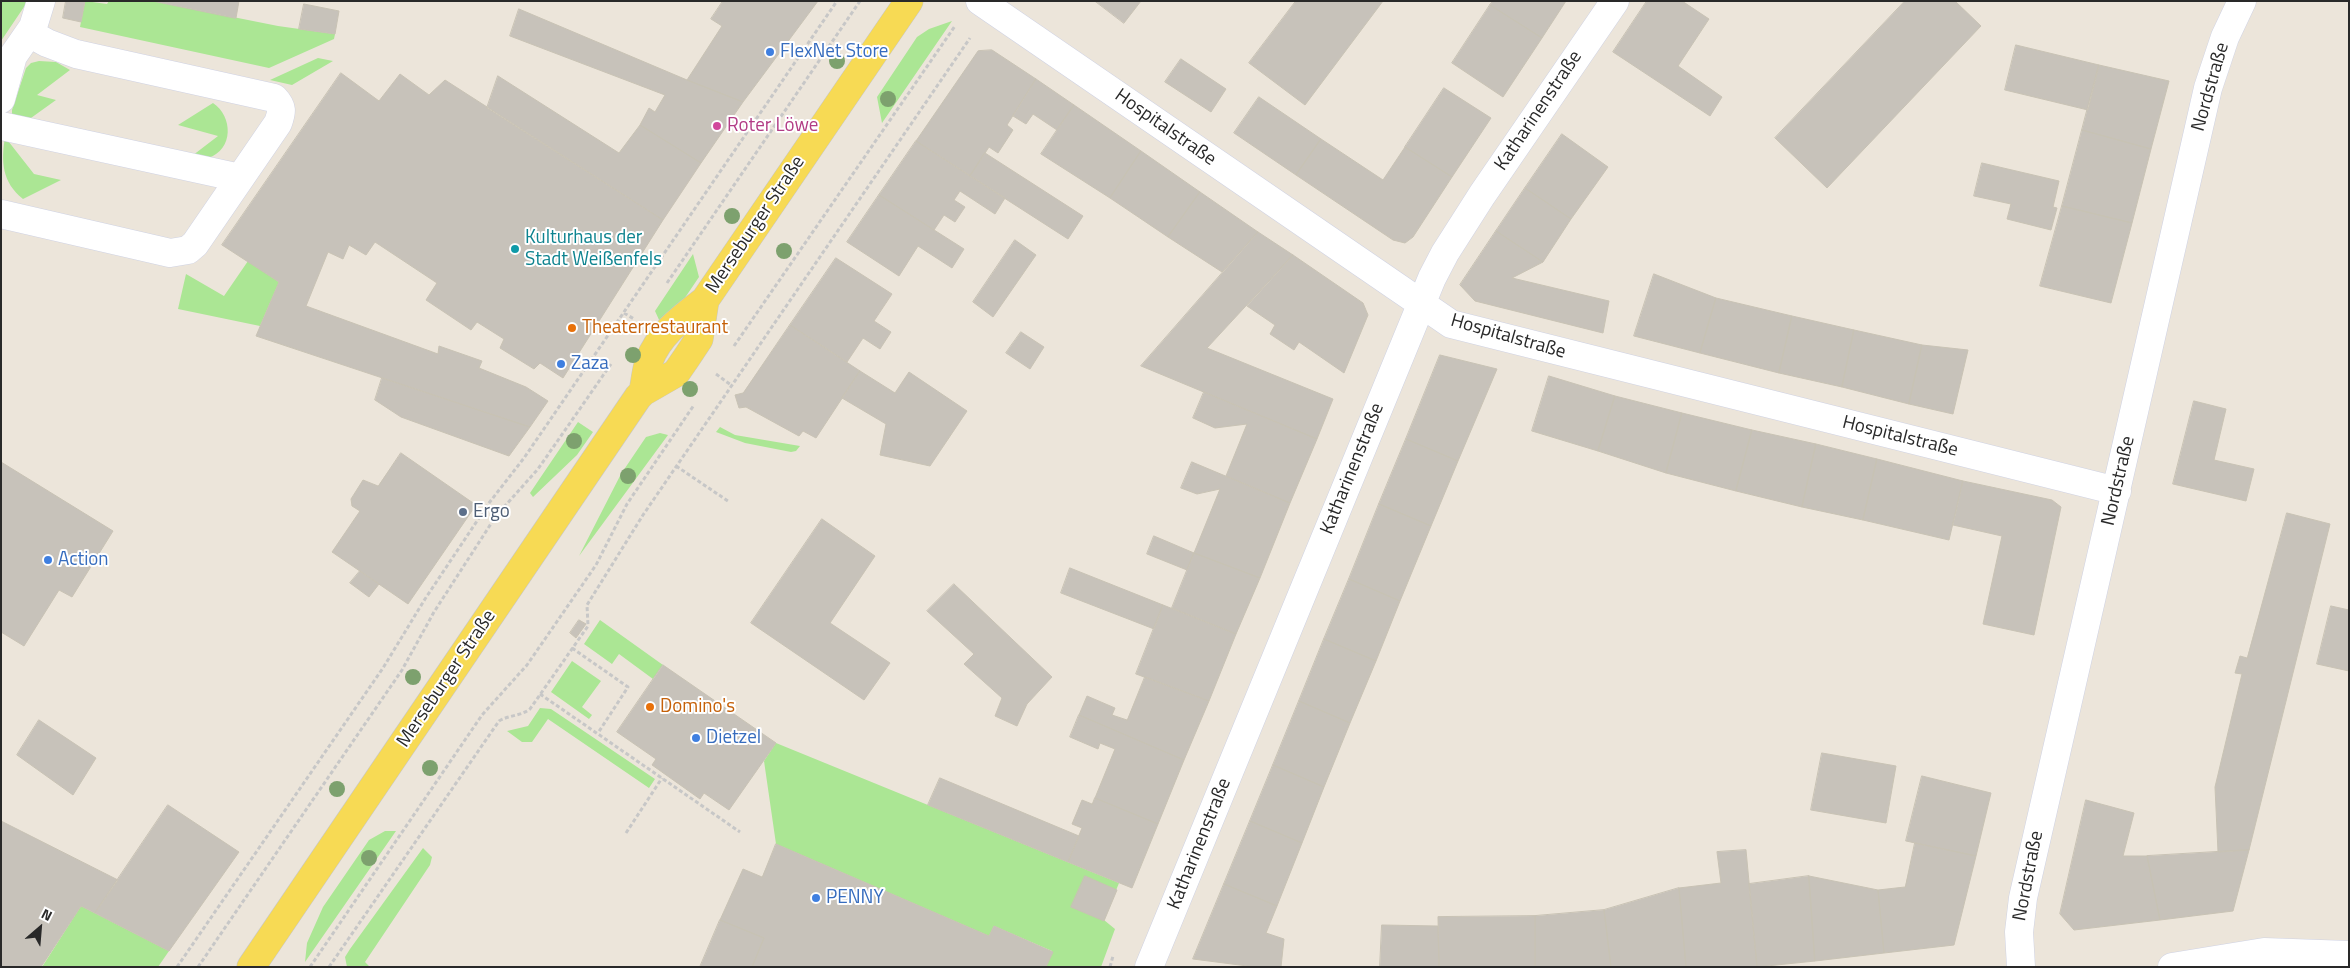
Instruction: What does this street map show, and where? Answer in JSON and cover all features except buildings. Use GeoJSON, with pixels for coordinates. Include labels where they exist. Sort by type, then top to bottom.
{"type":"FeatureCollection","features":[{"type":"Feature","properties":{"kind":"main road","name":"Merseburger Straße"},"geometry":{"type":"LineString","coordinates":[[251,967],[643,392],[649,360],[662,340],[673,324],[705,300],[909,1]]}},
{"type":"Feature","properties":{"kind":"street"},"geometry":{"type":"LineString","coordinates":[[1,99],[13,56],[38,16],[41,1]]}},
{"type":"Feature","properties":{"kind":"street","name":"Katharinenstraße"},"geometry":{"type":"LineString","coordinates":[[1148,967],[1420,304],[1457,234],[1615,1]]}},
{"type":"Feature","properties":{"kind":"street","name":"Nordstraße"},"geometry":{"type":"LineString","coordinates":[[2021,967],[2018,932],[2023,898],[2208,88],[2225,37],[2242,1]]}},
{"type":"Feature","properties":{"kind":"street","name":"Hospitalstraße"},"geometry":{"type":"LineString","coordinates":[[986,5],[1451,324],[2116,491]]}},
{"type":"Feature","properties":{"kind":"street"},"geometry":{"type":"LineString","coordinates":[[1,214],[170,253],[188,250],[195,244],[278,123],[282,111],[280,104],[274,98],[76,54],[54,47],[29,33]]}},
{"type":"Feature","properties":{"kind":"street"},"geometry":{"type":"LineString","coordinates":[[1,126],[240,178]]}},
{"type":"Feature","properties":{"kind":"street"},"geometry":{"type":"LineString","coordinates":[[2172,967],[2266,959],[2349,955]]}},
{"type":"Feature","properties":{"kind":"path"},"geometry":{"type":"LineString","coordinates":[[177,967],[383,668],[489,503],[524,458],[837,1]]}},
{"type":"Feature","properties":{"kind":"path"},"geometry":{"type":"LineString","coordinates":[[661,291],[860,1]]}},
{"type":"Feature","properties":{"kind":"path"},"geometry":{"type":"LineString","coordinates":[[329,967],[499,721],[508,716],[525,713],[588,626],[587,605],[590,600],[676,466],[970,38],[986,5]]}},
{"type":"Feature","properties":{"kind":"path"},"geometry":{"type":"LineString","coordinates":[[731,350],[956,25]]}},
{"type":"Feature","properties":{"kind":"path"},"geometry":{"type":"LineString","coordinates":[[970,38],[979,38]]}},
{"type":"Feature","properties":{"kind":"path"},"geometry":{"type":"LineString","coordinates":[[198,967],[402,670],[434,612],[496,516],[538,470],[613,361]]}},
{"type":"Feature","properties":{"kind":"path"},"geometry":{"type":"LineString","coordinates":[[710,381],[720,366]]}},
{"type":"Feature","properties":{"kind":"path"},"geometry":{"type":"LineString","coordinates":[[310,967],[482,715],[527,665],[596,565],[630,498],[695,403]]}},
{"type":"Feature","properties":{"kind":"path"},"geometry":{"type":"LineString","coordinates":[[676,466],[728,501]]}},
{"type":"Feature","properties":{"kind":"path"},"geometry":{"type":"LineString","coordinates":[[572,648],[628,687],[598,733]]}},
{"type":"Feature","properties":{"kind":"path"},"geometry":{"type":"LineString","coordinates":[[540,694],[740,832]]}},
{"type":"Feature","properties":{"kind":"path"},"geometry":{"type":"LineString","coordinates":[[626,833],[662,778]]}},
{"type":"Feature","properties":{"kind":"path"},"geometry":{"type":"LineString","coordinates":[[1110,967],[1115,952]]}},
{"type":"Feature","properties":{"kind":"green space"},"geometry":{"type":"Polygon","coordinates":[[[1,1],[28,1],[1,41],[1,1]]]}},
{"type":"Feature","properties":{"kind":"green space"},"geometry":{"type":"Polygon","coordinates":[[[85,1],[107,4],[109,1],[153,1],[278,26],[335,34],[334,39],[269,68],[80,27],[85,1]]]}},
{"type":"Feature","properties":{"kind":"green space"},"geometry":{"type":"Polygon","coordinates":[[[952,21],[882,123],[877,97],[917,37],[929,29],[952,21]]]}},
{"type":"Feature","properties":{"kind":"green space"},"geometry":{"type":"Polygon","coordinates":[[[318,58],[333,61],[292,85],[270,80],[318,58]]]}},
{"type":"Feature","properties":{"kind":"green space"},"geometry":{"type":"Polygon","coordinates":[[[39,61],[56,62],[70,70],[37,95],[56,100],[24,123],[12,116],[12,110],[26,68],[31,63],[39,61]]]}},
{"type":"Feature","properties":{"kind":"green space"},"geometry":{"type":"Polygon","coordinates":[[[213,103],[220,109],[227,124],[228,132],[223,148],[208,158],[188,159],[218,136],[178,125],[213,103]]]}},
{"type":"Feature","properties":{"kind":"green space"},"geometry":{"type":"Polygon","coordinates":[[[5,137],[34,174],[61,180],[23,199],[7,179],[3,163],[5,137]]]}},
{"type":"Feature","properties":{"kind":"green space"},"geometry":{"type":"Polygon","coordinates":[[[693,254],[699,277],[666,326],[660,322],[655,311],[693,254]]]}},
{"type":"Feature","properties":{"kind":"green space"},"geometry":{"type":"Polygon","coordinates":[[[248,261],[279,282],[260,326],[178,309],[186,274],[224,296],[248,261]]]}},
{"type":"Feature","properties":{"kind":"green space"},"geometry":{"type":"Polygon","coordinates":[[[578,422],[593,432],[577,455],[533,497],[530,493],[578,422]]]}},
{"type":"Feature","properties":{"kind":"green space"},"geometry":{"type":"Polygon","coordinates":[[[720,427],[735,435],[800,446],[796,451],[791,452],[745,443],[716,432],[720,427]]]}},
{"type":"Feature","properties":{"kind":"green space"},"geometry":{"type":"Polygon","coordinates":[[[660,433],[668,435],[579,556],[621,474],[646,437],[660,433]]]}},
{"type":"Feature","properties":{"kind":"green space"},"geometry":{"type":"Polygon","coordinates":[[[600,620],[663,665],[653,679],[619,654],[612,664],[584,644],[600,620]]]}},
{"type":"Feature","properties":{"kind":"green space"},"geometry":{"type":"Polygon","coordinates":[[[572,661],[601,681],[582,707],[592,715],[589,719],[551,692],[572,661]]]}},
{"type":"Feature","properties":{"kind":"green space"},"geometry":{"type":"Polygon","coordinates":[[[540,708],[551,709],[655,779],[649,788],[548,719],[532,742],[522,742],[507,731],[528,726],[540,708]]]}},
{"type":"Feature","properties":{"kind":"green space"},"geometry":{"type":"Polygon","coordinates":[[[776,743],[1119,883],[1104,920],[1115,929],[1101,967],[1046,967],[1052,951],[994,926],[989,936],[776,844],[764,761],[776,743]]]}},
{"type":"Feature","properties":{"kind":"green space"},"geometry":{"type":"Polygon","coordinates":[[[385,831],[396,831],[305,962],[307,943],[323,907],[369,840],[385,831]]]}},
{"type":"Feature","properties":{"kind":"green space"},"geometry":{"type":"Polygon","coordinates":[[[423,848],[432,857],[430,865],[365,962],[370,967],[347,967],[345,957],[350,949],[423,848]]]}},
{"type":"Feature","properties":{"kind":"green space"},"geometry":{"type":"Polygon","coordinates":[[[81,906],[169,951],[158,967],[42,967],[81,906]]]}},
{"type":"Feature","properties":{"kind":"place","name":"FlexNet Store"},"geometry":{"type":"Point","coordinates":[770,52]}},
{"type":"Feature","properties":{"kind":"place","name":"Roter Löwe"},"geometry":{"type":"Point","coordinates":[717,126]}},
{"type":"Feature","properties":{"kind":"place","name":"Kulturhaus der Stadt Weißenfels"},"geometry":{"type":"Point","coordinates":[515,249]}},
{"type":"Feature","properties":{"kind":"place","name":"Theaterrestaurant"},"geometry":{"type":"Point","coordinates":[572,328]}},
{"type":"Feature","properties":{"kind":"place","name":"Zaza"},"geometry":{"type":"Point","coordinates":[561,364]}},
{"type":"Feature","properties":{"kind":"place","name":"Ergo"},"geometry":{"type":"Point","coordinates":[463,512]}},
{"type":"Feature","properties":{"kind":"place","name":"Action"},"geometry":{"type":"Point","coordinates":[48,560]}},
{"type":"Feature","properties":{"kind":"place","name":"Domino's"},"geometry":{"type":"Point","coordinates":[650,707]}},
{"type":"Feature","properties":{"kind":"place","name":"Dietzel"},"geometry":{"type":"Point","coordinates":[696,738]}},
{"type":"Feature","properties":{"kind":"place","name":"PENNY"},"geometry":{"type":"Point","coordinates":[816,898]}}]}
